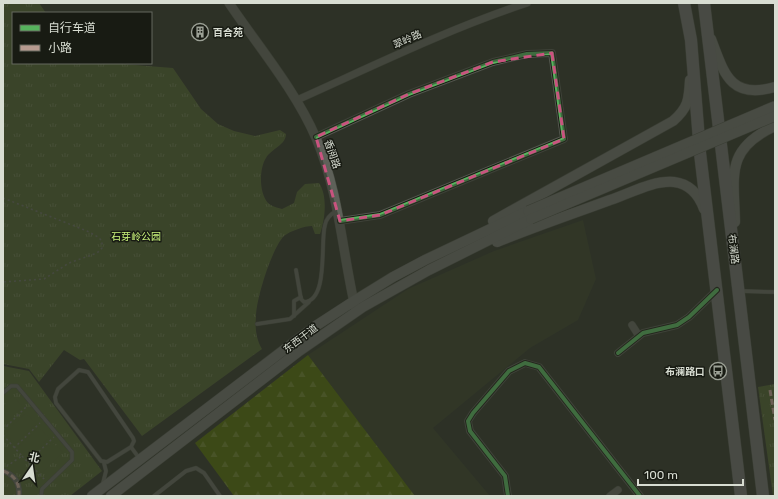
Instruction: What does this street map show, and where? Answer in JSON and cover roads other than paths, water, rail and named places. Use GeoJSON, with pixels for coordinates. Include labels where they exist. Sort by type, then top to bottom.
{"type":"FeatureCollection","features":[{"type":"Feature","properties":{"kind":"main road"},"geometry":{"type":"LineString","coordinates":[[684,3],[691,40],[700,153],[741,496]]}},
{"type":"Feature","properties":{"kind":"main road","name":"布澜路"},"geometry":{"type":"LineString","coordinates":[[704,3],[763,496]]}},
{"type":"Feature","properties":{"kind":"main road"},"geometry":{"type":"LineString","coordinates":[[709,35],[725,74],[734,84],[745,89],[757,90],[775,87]]}},
{"type":"Feature","properties":{"kind":"main road"},"geometry":{"type":"LineString","coordinates":[[425,260],[673,121],[684,111],[688,100],[691,40]]}},
{"type":"Feature","properties":{"kind":"main road"},"geometry":{"type":"LineString","coordinates":[[530,215],[775,106]]}},
{"type":"Feature","properties":{"kind":"main road"},"geometry":{"type":"LineString","coordinates":[[530,215],[775,116]]}},
{"type":"Feature","properties":{"kind":"main road"},"geometry":{"type":"LineString","coordinates":[[735,256],[735,165],[744,147],[752,138],[775,126]]}},
{"type":"Feature","properties":{"kind":"main road"},"geometry":{"type":"LineString","coordinates":[[429,270],[540,226],[630,193],[667,182],[684,185],[700,198],[704,208],[713,257]]}},
{"type":"Feature","properties":{"kind":"main road","name":"东西干道"},"geometry":{"type":"LineString","coordinates":[[92,496],[140,459],[178,433],[314,327],[354,301],[393,277],[425,260],[530,215]]}},
{"type":"Feature","properties":{"kind":"main road","name":"东西干道"},"geometry":{"type":"LineString","coordinates":[[111,496],[298,352],[356,312],[530,215]]}},
{"type":"Feature","properties":{"kind":"main road"},"geometry":{"type":"LineString","coordinates":[[734,438],[756,435]]}},
{"type":"Feature","properties":{"kind":"street","name":"香阅路"},"geometry":{"type":"LineString","coordinates":[[229,3],[297,100],[316,137],[324,159],[340,221],[356,312]]}},
{"type":"Feature","properties":{"kind":"street","name":"翠岭路"},"geometry":{"type":"LineString","coordinates":[[297,100],[426,41],[498,12],[528,3]]}},
{"type":"Feature","properties":{"kind":"street"},"geometry":{"type":"LineString","coordinates":[[316,137],[409,94],[492,62],[527,54],[552,53],[564,139],[380,215],[340,221]]}},
{"type":"Feature","properties":{"kind":"street"},"geometry":{"type":"LineString","coordinates":[[618,352],[643,333],[677,325],[689,317],[717,290]]}},
{"type":"Feature","properties":{"kind":"street"},"geometry":{"type":"LineString","coordinates":[[632,324],[639,336]]}},
{"type":"Feature","properties":{"kind":"street"},"geometry":{"type":"LineString","coordinates":[[508,496],[505,476],[470,431],[468,421],[473,413],[509,371],[525,363],[539,367],[640,496]]}},
{"type":"Feature","properties":{"kind":"street"},"geometry":{"type":"LineString","coordinates":[[4,471],[14,477],[18,483],[19,496]]}},
{"type":"Feature","properties":{"kind":"street"},"geometry":{"type":"LineString","coordinates":[[610,496],[618,490]]}},
{"type":"Feature","properties":{"kind":"lane"},"geometry":{"type":"LineString","coordinates":[[257,324],[290,319],[310,301],[320,287],[324,226],[330,216],[337,210]]}},
{"type":"Feature","properties":{"kind":"lane"},"geometry":{"type":"LineString","coordinates":[[296,270],[301,297],[304,302],[310,301]]}},
{"type":"Feature","properties":{"kind":"lane"},"geometry":{"type":"LineString","coordinates":[[739,290],[775,292]]}},
{"type":"Feature","properties":{"kind":"lane"},"geometry":{"type":"LineString","coordinates":[[294,316],[294,301],[301,297]]}},
{"type":"Feature","properties":{"kind":"lane"},"geometry":{"type":"LineString","coordinates":[[101,489],[105,477],[104,463],[95,456],[55,400],[58,389],[82,369],[88,372],[134,441],[131,447],[104,463]]}},
{"type":"Feature","properties":{"kind":"lane"},"geometry":{"type":"LineString","coordinates":[[3,393],[11,386],[15,385],[45,418],[72,452],[73,458],[70,463],[42,488],[41,496]]}},
{"type":"Feature","properties":{"kind":"lane"},"geometry":{"type":"LineString","coordinates":[[131,447],[140,459]]}},
{"type":"Feature","properties":{"kind":"lane"},"geometry":{"type":"LineString","coordinates":[[154,496],[186,471],[196,468],[204,473],[220,496]]}},
{"type":"Feature","properties":{"kind":"place","name":"百合苑"},"geometry":{"type":"Point","coordinates":[200,32]}},
{"type":"Feature","properties":{"kind":"place","name":"布澜路口"},"geometry":{"type":"Point","coordinates":[718,371]}},
{"type":"Feature","properties":{"kind":"park label","name":"石芽岭公园"},"geometry":{"type":"Point","coordinates":[136,236]}}]}
